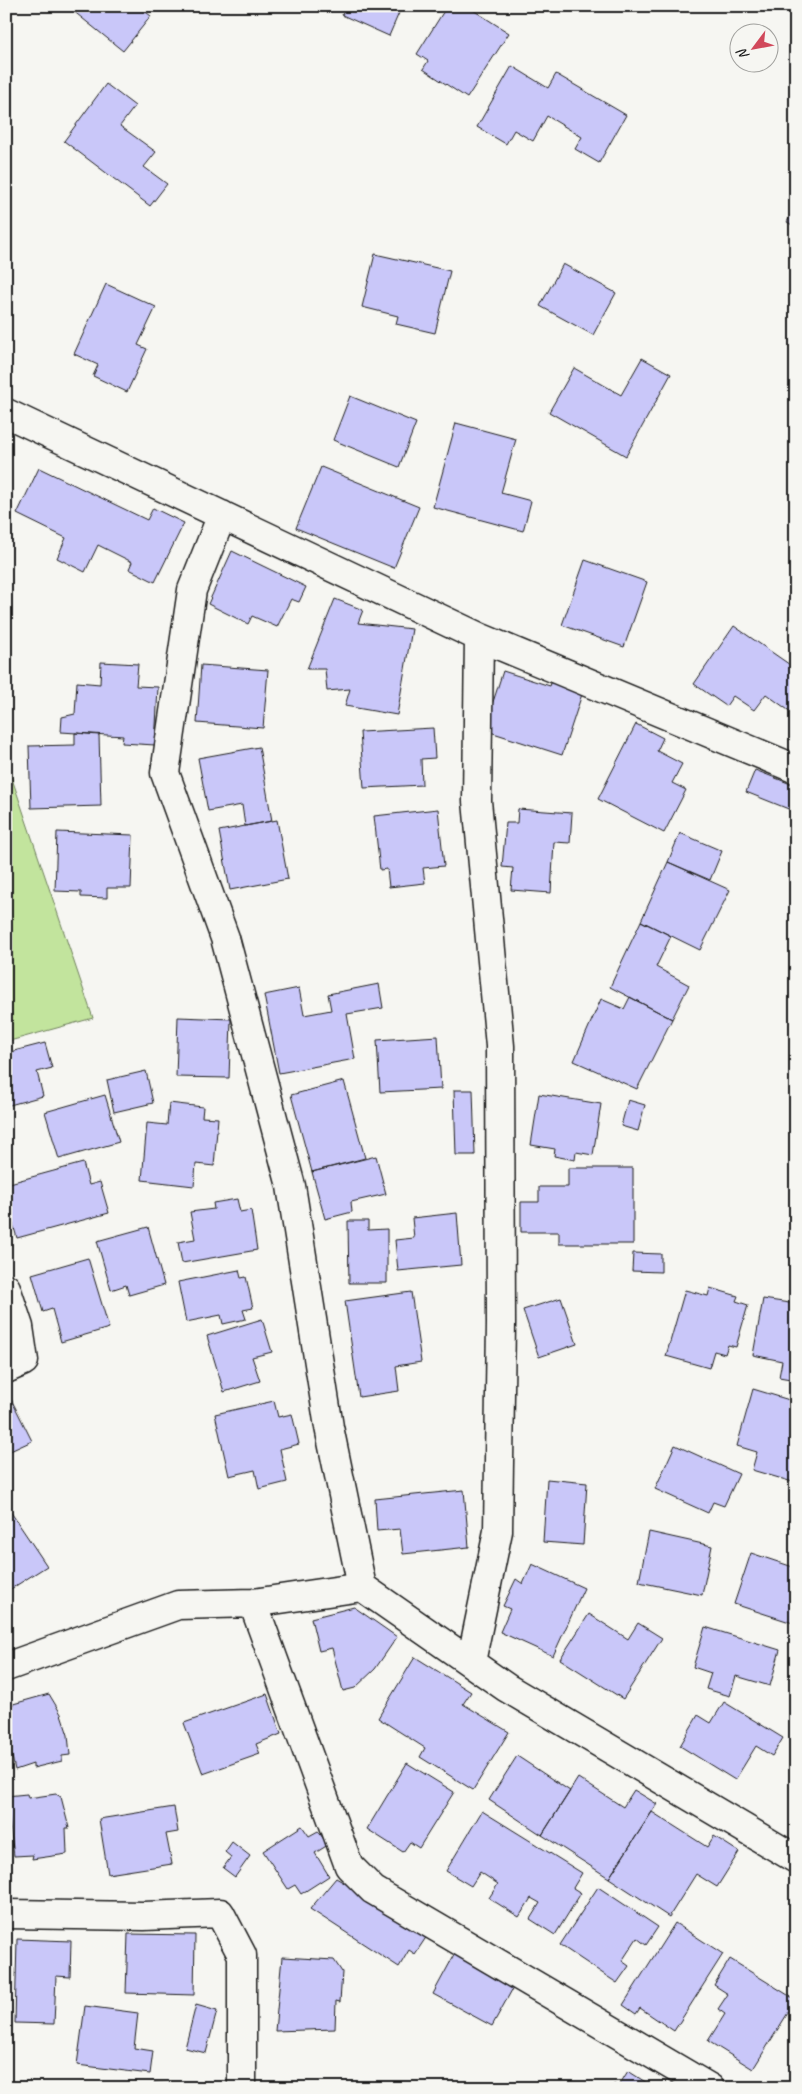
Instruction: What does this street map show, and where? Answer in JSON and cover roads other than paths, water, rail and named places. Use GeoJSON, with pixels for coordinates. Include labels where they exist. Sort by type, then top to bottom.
{"type":"FeatureCollection","features":[{"type":"Feature","properties":{"kind":"street"},"geometry":{"type":"LineString","coordinates":[[6,413],[479,637],[796,769]]}},
{"type":"Feature","properties":{"kind":"street"},"geometry":{"type":"LineString","coordinates":[[222,515],[192,590],[165,773],[225,938],[290,1186],[329,1427],[362,1587]]}},
{"type":"Feature","properties":{"kind":"street"},"geometry":{"type":"LineString","coordinates":[[471,1662],[498,1531],[501,1323],[500,1046],[477,801],[479,637]]}},
{"type":"Feature","properties":{"kind":"street"},"geometry":{"type":"LineString","coordinates":[[6,1288],[19,1327],[24,1361],[6,1369]]}},
{"type":"Feature","properties":{"kind":"street"},"geometry":{"type":"LineString","coordinates":[[6,1668],[178,1605],[252,1603],[362,1587],[508,1688],[796,1859]]}},
{"type":"Feature","properties":{"kind":"street"},"geometry":{"type":"LineString","coordinates":[[252,1603],[350,1866],[372,1890],[710,2088]]}},
{"type":"Feature","properties":{"kind":"street"},"geometry":{"type":"LineString","coordinates":[[6,1914],[144,1916],[220,1913],[242,1955],[242,2088]]}}]}
